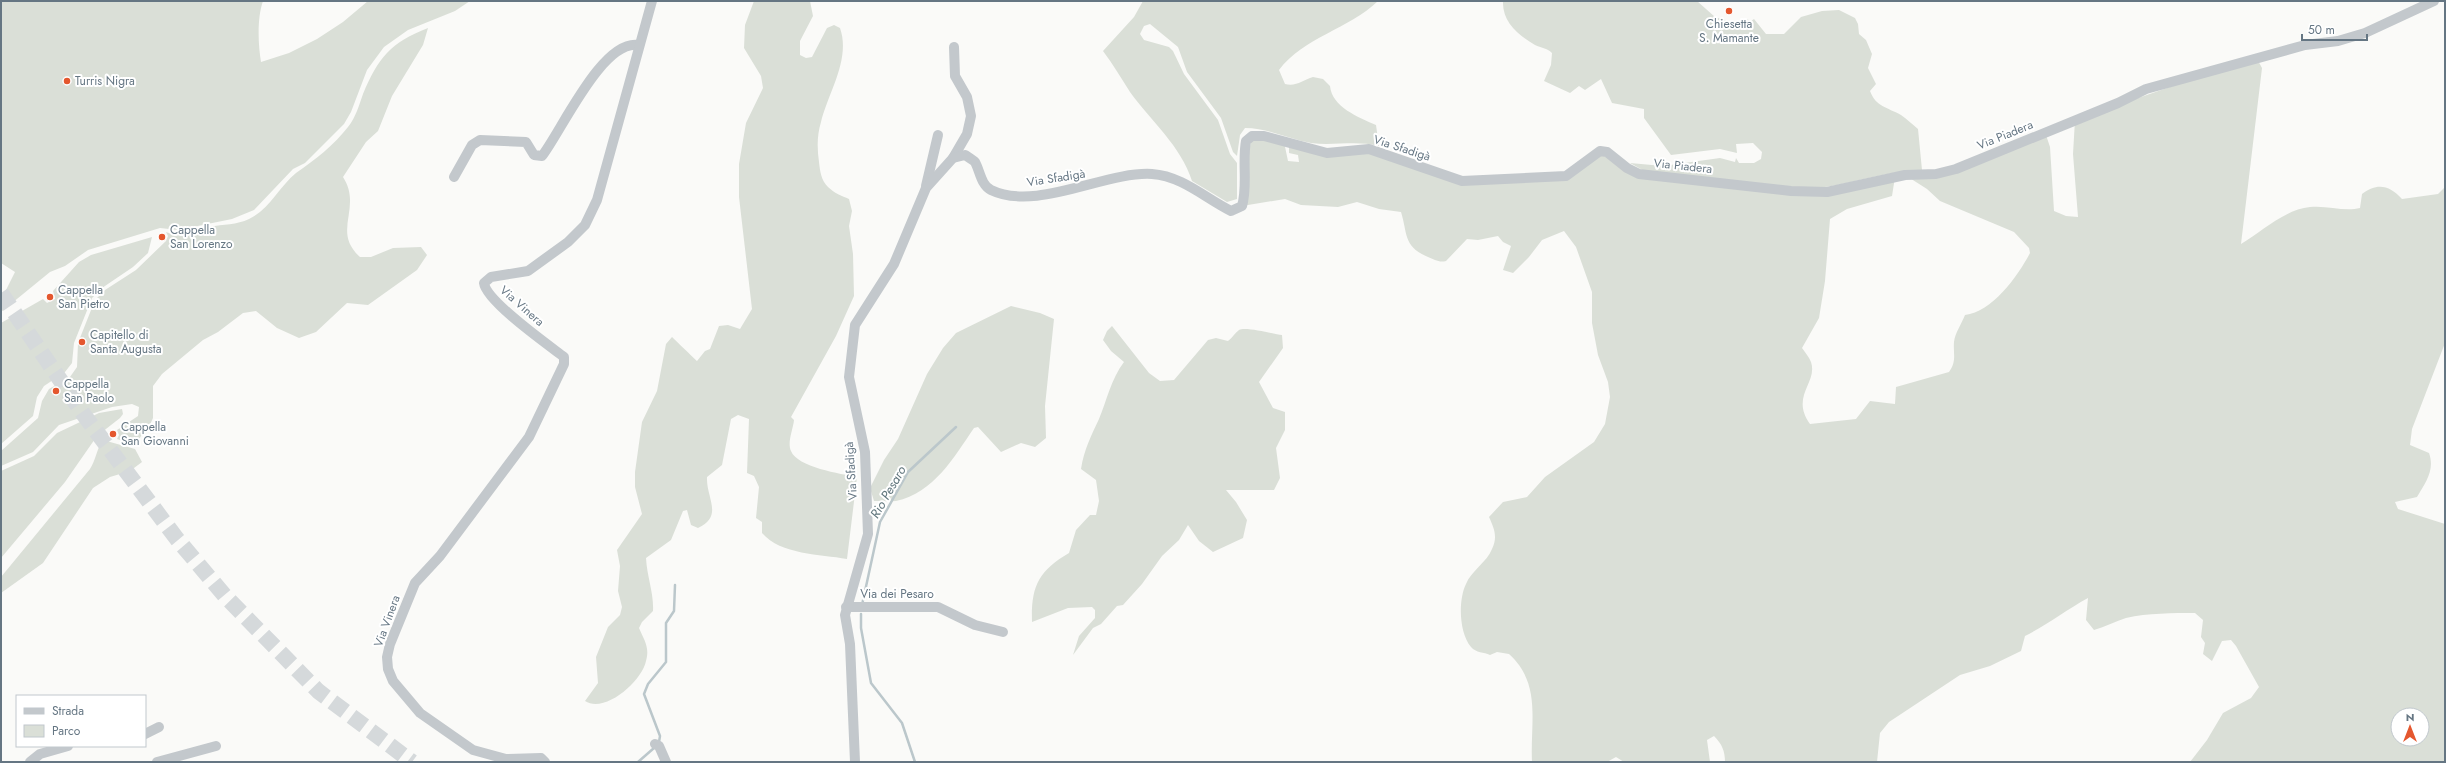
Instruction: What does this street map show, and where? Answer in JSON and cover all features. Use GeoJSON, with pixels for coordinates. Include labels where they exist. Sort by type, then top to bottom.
{"type":"FeatureCollection","features":[{"type":"Feature","properties":{"kind":"street"},"geometry":{"type":"LineString","coordinates":[[454,177],[472,145],[480,140],[526,142],[534,155],[542,156],[598,68],[623,46],[638,45],[652,1]]}},
{"type":"Feature","properties":{"kind":"street","name":"Via Piadera"},"geometry":{"type":"LineString","coordinates":[[1579,166],[1600,151],[1607,152],[1627,168],[1639,174],[1791,192],[1827,192],[1905,175],[1936,174],[1956,169],[2007,150],[2118,103],[2146,89],[2305,45],[2338,41],[2366,33],[2434,1]]}},
{"type":"Feature","properties":{"kind":"street","name":"Via Vinera"},"geometry":{"type":"LineString","coordinates":[[545,762],[541,758],[534,757],[506,760],[473,750],[439,728],[420,713],[398,688],[390,675],[388,657],[390,644],[415,583],[440,556],[529,437],[564,364],[564,357],[502,307],[485,291],[484,283],[491,277],[528,271],[568,242],[585,225],[597,200],[638,45]]}},
{"type":"Feature","properties":{"kind":"street"},"geometry":{"type":"LineString","coordinates":[[953,158],[967,134],[971,116],[968,97],[955,76],[954,47]]}},
{"type":"Feature","properties":{"kind":"street"},"geometry":{"type":"LineString","coordinates":[[926,188],[938,135]]}},
{"type":"Feature","properties":{"kind":"street","name":"Via Sfadigà"},"geometry":{"type":"LineString","coordinates":[[846,607],[868,534],[865,452],[849,377],[855,325],[894,264],[926,188],[953,158],[965,155],[974,162],[979,175],[989,189],[1005,196],[1057,192],[1132,176],[1152,174],[1170,177],[1231,211],[1242,206],[1244,198],[1243,154],[1246,141],[1252,136],[1264,136],[1327,153],[1370,149],[1462,181],[1566,176],[1579,166]]}},
{"type":"Feature","properties":{"kind":"street","name":"Via dei Pesaro"},"geometry":{"type":"LineString","coordinates":[[855,762],[846,607],[938,607],[975,625],[1003,632]]}},
{"type":"Feature","properties":{"kind":"street"},"geometry":{"type":"LineString","coordinates":[[146,733],[158,727]]}},
{"type":"Feature","properties":{"kind":"street"},"geometry":{"type":"LineString","coordinates":[[657,745],[666,762]]}},
{"type":"Feature","properties":{"kind":"street"},"geometry":{"type":"LineString","coordinates":[[156,762],[216,746]]}},
{"type":"Feature","properties":{"kind":"street"},"geometry":{"type":"LineString","coordinates":[[30,762],[40,754],[64,747]]}},
{"type":"Feature","properties":{"kind":"green space"},"geometry":{"type":"Polygon","coordinates":[[[1,1],[263,1],[259,31],[261,62],[289,53],[317,39],[343,22],[368,1],[470,1],[455,11],[408,30],[384,47],[367,70],[351,112],[344,124],[305,163],[293,169],[254,210],[232,219],[178,230],[160,228],[88,250],[65,266],[50,272],[1,312],[1,300],[15,272],[1,263],[1,1]]]}},
{"type":"Feature","properties":{"kind":"green space"},"geometry":{"type":"Polygon","coordinates":[[[754,1],[810,1],[813,16],[800,41],[800,55],[806,58],[812,57],[827,28],[834,25],[840,28],[843,40],[841,64],[824,111],[820,127],[818,152],[822,178],[835,193],[849,199],[852,211],[849,226],[853,254],[854,296],[836,336],[791,417],[794,420],[790,447],[795,457],[810,465],[820,469],[857,477],[847,559],[790,550],[770,540],[762,533],[762,522],[756,518],[759,487],[754,476],[747,473],[749,419],[738,415],[731,419],[722,465],[707,477],[707,485],[712,506],[710,518],[706,523],[698,528],[691,525],[687,510],[683,511],[671,540],[646,558],[653,611],[642,622],[639,628],[646,644],[647,652],[643,669],[638,678],[622,693],[602,703],[593,704],[585,701],[598,683],[596,657],[608,627],[620,615],[622,607],[618,591],[620,566],[617,550],[642,514],[635,487],[635,472],[642,422],[657,391],[666,344],[672,337],[697,361],[705,351],[710,349],[719,326],[728,325],[740,329],[752,309],[739,197],[739,164],[746,123],[763,88],[761,76],[744,48],[745,25],[754,1]]]}},
{"type":"Feature","properties":{"kind":"green space"},"geometry":{"type":"Polygon","coordinates":[[[1143,1],[1378,1],[1354,19],[1301,49],[1279,70],[1285,84],[1289,85],[1296,84],[1313,77],[1323,79],[1330,86],[1336,100],[1341,105],[1354,115],[1376,125],[1379,146],[1362,143],[1311,143],[1254,128],[1245,128],[1240,135],[1237,156],[1233,152],[1221,118],[1187,72],[1178,47],[1150,24],[1144,26],[1140,34],[1144,40],[1169,47],[1173,51],[1184,74],[1218,120],[1230,154],[1237,163],[1237,199],[1227,202],[1192,181],[1181,156],[1165,134],[1138,103],[1103,51],[1134,17],[1143,1]]]}},
{"type":"Feature","properties":{"kind":"green space"},"geometry":{"type":"Polygon","coordinates":[[[1503,1],[1697,1],[1715,17],[1736,23],[1744,18],[1751,21],[1754,19],[1766,34],[1784,34],[1801,17],[1822,11],[1839,10],[1855,18],[1858,24],[1859,34],[1866,40],[1872,54],[1868,68],[1876,84],[1870,91],[1872,96],[1879,104],[1901,115],[1918,129],[1922,170],[1893,173],[1837,185],[1809,189],[1646,172],[1630,163],[1663,166],[1720,158],[1735,162],[1736,158],[1739,163],[1754,163],[1761,159],[1762,152],[1753,143],[1736,144],[1737,153],[1720,149],[1671,155],[1644,118],[1644,109],[1612,103],[1601,79],[1585,90],[1579,86],[1570,93],[1544,81],[1551,65],[1552,53],[1535,45],[1512,27],[1505,15],[1503,1]]]}},
{"type":"Feature","properties":{"kind":"green space"},"geometry":{"type":"Polygon","coordinates":[[[428,28],[423,45],[392,96],[378,131],[366,142],[343,177],[348,188],[350,199],[347,228],[348,238],[352,247],[360,257],[371,257],[393,248],[421,247],[427,255],[417,270],[368,305],[347,303],[316,332],[299,338],[277,328],[256,311],[243,313],[218,332],[203,340],[162,374],[153,386],[153,418],[148,429],[141,436],[136,445],[117,439],[119,435],[117,430],[138,416],[139,407],[132,404],[112,407],[59,425],[33,452],[1,466],[1,451],[38,418],[42,401],[49,389],[70,377],[77,367],[78,343],[95,300],[105,290],[136,270],[166,241],[168,236],[166,232],[171,234],[188,233],[210,227],[240,222],[256,215],[296,173],[324,152],[348,127],[355,115],[374,70],[387,53],[404,39],[428,28]]]}},
{"type":"Feature","properties":{"kind":"green space"},"geometry":{"type":"Polygon","coordinates":[[[2256,57],[2262,68],[2241,244],[2274,221],[2301,209],[2310,207],[2348,209],[2360,208],[2362,194],[2373,188],[2384,187],[2393,191],[2402,199],[2438,194],[2445,187],[2445,343],[2412,429],[2410,445],[2429,453],[2431,465],[2429,476],[2417,497],[2395,502],[2398,509],[2445,524],[2445,762],[2190,762],[2207,740],[2223,713],[2251,698],[2259,687],[2236,646],[2231,640],[2222,641],[2212,661],[2203,654],[2205,643],[2201,637],[2203,620],[2195,613],[2134,616],[2094,630],[2086,620],[2088,598],[2025,636],[2021,651],[1990,666],[1960,675],[1889,722],[1880,733],[1877,762],[1725,762],[1722,748],[1714,736],[1707,740],[1710,762],[1624,762],[1616,757],[1607,762],[1532,762],[1532,704],[1526,678],[1519,666],[1509,654],[1497,652],[1490,655],[1471,647],[1464,634],[1461,607],[1463,591],[1468,579],[1487,558],[1494,545],[1495,533],[1489,517],[1503,502],[1527,497],[1545,477],[1594,442],[1605,424],[1610,397],[1608,382],[1598,355],[1592,323],[1592,292],[1576,247],[1564,231],[1542,240],[1529,257],[1513,273],[1503,270],[1511,246],[1503,242],[1498,236],[1478,240],[1467,239],[1446,261],[1441,262],[1420,253],[1410,244],[1401,212],[1379,209],[1357,202],[1338,207],[1301,205],[1285,199],[1242,206],[1244,176],[1252,136],[1284,142],[1288,161],[1299,162],[1298,155],[1289,153],[1289,143],[1310,148],[1354,148],[1454,178],[1553,179],[1600,151],[1632,171],[1801,193],[1895,177],[1892,196],[1847,209],[1830,219],[1825,281],[1819,318],[1802,348],[1811,362],[1812,370],[1803,398],[1805,414],[1810,424],[1856,419],[1870,401],[1895,404],[1896,387],[1949,372],[1954,361],[1955,339],[1965,315],[1985,307],[2003,292],[2019,272],[2030,253],[2029,248],[2014,232],[1940,201],[1927,189],[1905,175],[1936,174],[2045,132],[2050,147],[2054,211],[2066,216],[2078,217],[2073,154],[2075,120],[2256,57]]]}},
{"type":"Feature","properties":{"kind":"green space"},"geometry":{"type":"Polygon","coordinates":[[[152,237],[148,253],[133,267],[102,288],[92,298],[74,343],[72,363],[65,372],[44,386],[37,397],[33,416],[1,444],[1,323],[43,299],[47,303],[55,299],[53,291],[79,262],[91,255],[152,237]]]}},
{"type":"Feature","properties":{"kind":"green space"},"geometry":{"type":"Polygon","coordinates":[[[1011,306],[1040,313],[1054,319],[1045,406],[1046,438],[1035,447],[1021,443],[1001,452],[978,427],[974,428],[951,462],[932,482],[909,497],[896,501],[874,501],[870,488],[884,460],[898,439],[927,374],[943,348],[956,333],[1011,306]]]}},
{"type":"Feature","properties":{"kind":"green space"},"geometry":{"type":"Polygon","coordinates":[[[1112,326],[1149,373],[1160,381],[1174,380],[1208,340],[1216,338],[1228,341],[1242,329],[1282,335],[1283,348],[1259,382],[1273,408],[1285,412],[1285,430],[1276,448],[1280,478],[1274,490],[1226,490],[1236,502],[1247,520],[1243,538],[1213,552],[1199,541],[1188,525],[1179,540],[1162,556],[1142,584],[1123,605],[1117,606],[1101,624],[1093,628],[1073,655],[1079,636],[1095,618],[1095,610],[1092,607],[1068,608],[1032,622],[1033,599],[1038,581],[1043,574],[1050,566],[1069,553],[1076,530],[1090,515],[1096,515],[1099,501],[1096,480],[1081,469],[1086,449],[1099,419],[1112,382],[1124,362],[1111,351],[1103,340],[1107,331],[1112,326]]]}},
{"type":"Feature","properties":{"kind":"green space"},"geometry":{"type":"Polygon","coordinates":[[[122,409],[123,414],[120,418],[97,436],[65,482],[1,558],[1,471],[34,456],[57,433],[99,413],[122,409]]]}},
{"type":"Feature","properties":{"kind":"green space"},"geometry":{"type":"Polygon","coordinates":[[[103,440],[135,449],[142,462],[130,471],[110,477],[93,488],[43,563],[1,593],[1,577],[90,469],[103,440]]]}},
{"type":"Feature","properties":{"kind":"waterway","name":"Rio Pesaro"},"geometry":{"type":"LineString","coordinates":[[862,605],[880,522],[908,472],[956,427]]}},
{"type":"Feature","properties":{"kind":"waterway"},"geometry":{"type":"LineString","coordinates":[[659,742],[660,736],[644,694],[648,684],[666,662],[666,623],[674,611],[675,585]]}},
{"type":"Feature","properties":{"kind":"waterway","name":"Rio Pesaro"},"geometry":{"type":"LineString","coordinates":[[861,614],[861,628],[871,683],[902,723],[915,762]]}},
{"type":"Feature","properties":{"kind":"waterway"},"geometry":{"type":"LineString","coordinates":[[638,762],[654,748]]}},
{"type":"Feature","properties":{"kind":"tunnel"},"geometry":{"type":"LineString","coordinates":[[1,293],[84,415],[177,539],[225,596],[318,691],[412,762]]}},
{"type":"Feature","properties":{"kind":"place","name":"Chiesetta S. Mamante"},"geometry":{"type":"Point","coordinates":[1729,11]}},
{"type":"Feature","properties":{"kind":"place","name":"Turris Nigra"},"geometry":{"type":"Point","coordinates":[67,81]}},
{"type":"Feature","properties":{"kind":"place","name":"Cappella San Lorenzo"},"geometry":{"type":"Point","coordinates":[162,237]}},
{"type":"Feature","properties":{"kind":"place","name":"Cappella San Pietro"},"geometry":{"type":"Point","coordinates":[50,297]}},
{"type":"Feature","properties":{"kind":"place","name":"Capitello di Santa Augusta"},"geometry":{"type":"Point","coordinates":[82,342]}},
{"type":"Feature","properties":{"kind":"place","name":"Cappella San Paolo"},"geometry":{"type":"Point","coordinates":[56,391]}},
{"type":"Feature","properties":{"kind":"place","name":"Cappella San Giovanni"},"geometry":{"type":"Point","coordinates":[113,434]}}]}
